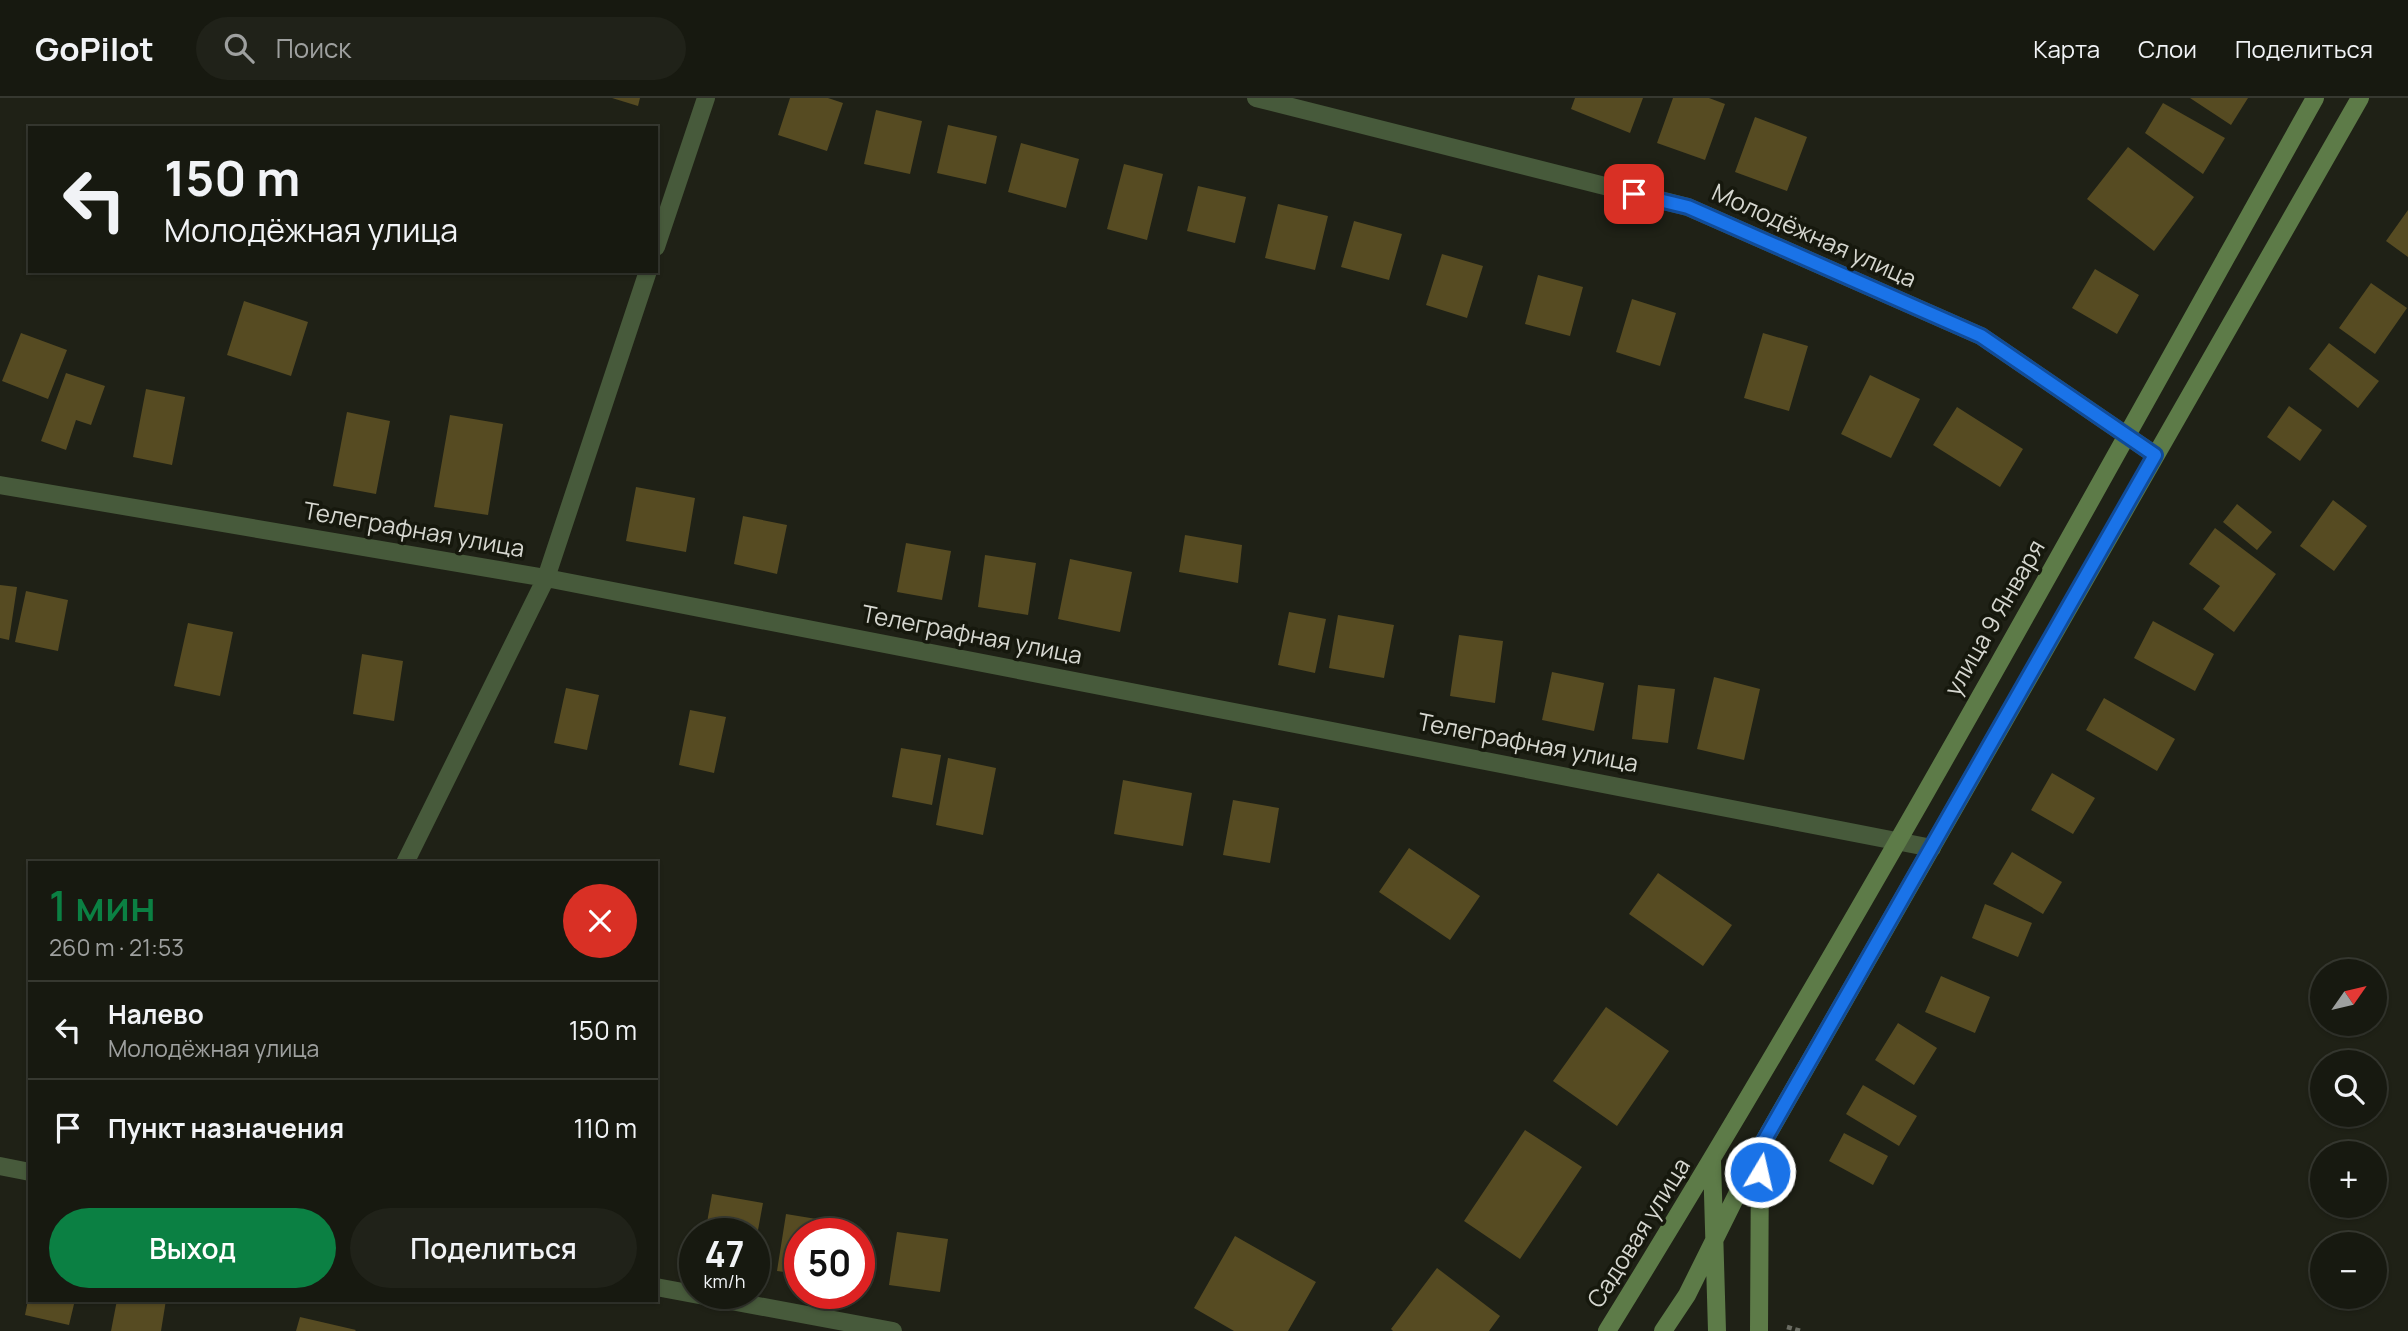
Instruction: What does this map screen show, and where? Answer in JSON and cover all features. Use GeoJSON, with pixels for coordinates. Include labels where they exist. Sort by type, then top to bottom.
{"type":"FeatureCollection","features":[{"type":"Feature","properties":{"kind":"main road","name":"улица 9 Января"},"geometry":{"type":"LineString","coordinates":[[1712,1160],[2127,435],[2315,98]]}},
{"type":"Feature","properties":{"kind":"main road"},"geometry":{"type":"LineString","coordinates":[[1663,1331],[1687,1294],[1760,1148],[2360,98]]}},
{"type":"Feature","properties":{"kind":"main road"},"geometry":{"type":"LineString","coordinates":[[1759,1331],[1760,1148]]}},
{"type":"Feature","properties":{"kind":"main road"},"geometry":{"type":"LineString","coordinates":[[1712,1160],[1717,1331]]}},
{"type":"Feature","properties":{"kind":"main road","name":"Садовая улица"},"geometry":{"type":"LineString","coordinates":[[1606,1331],[1712,1160]]}},
{"type":"Feature","properties":{"kind":"street"},"geometry":{"type":"LineString","coordinates":[[658,241],[706,98]]}},
{"type":"Feature","properties":{"kind":"street","name":"Молодёжная улица"},"geometry":{"type":"LineString","coordinates":[[1256,98],[1688,207],[1981,336],[2155,455]]}},
{"type":"Feature","properties":{"kind":"street"},"geometry":{"type":"LineString","coordinates":[[406,861],[547,578],[647,273]]}},
{"type":"Feature","properties":{"kind":"street","name":"Телеграфная улица"},"geometry":{"type":"LineString","coordinates":[[0,485],[547,578],[1931,848]]}},
{"type":"Feature","properties":{"kind":"street"},"geometry":{"type":"LineString","coordinates":[[0,1166],[28,1171]]}},
{"type":"Feature","properties":{"kind":"street"},"geometry":{"type":"LineString","coordinates":[[658,1287],[893,1331]]}},
{"type":"Feature","properties":{"kind":"building"},"geometry":{"type":"Polygon","coordinates":[[[612,98],[640,98],[638,106],[612,98]]]}},
{"type":"Feature","properties":{"kind":"building"},"geometry":{"type":"Polygon","coordinates":[[[790,98],[828,98],[843,103],[827,151],[778,135],[790,98]]]}},
{"type":"Feature","properties":{"kind":"building"},"geometry":{"type":"Polygon","coordinates":[[[1575,98],[1643,98],[1630,133],[1571,109],[1575,98]]]}},
{"type":"Feature","properties":{"kind":"building"},"geometry":{"type":"Polygon","coordinates":[[[1673,98],[1709,98],[1725,104],[1705,160],[1657,143],[1673,98]]]}},
{"type":"Feature","properties":{"kind":"building"},"geometry":{"type":"Polygon","coordinates":[[[2190,98],[2248,98],[2231,125],[2190,98]]]}},
{"type":"Feature","properties":{"kind":"building"},"geometry":{"type":"Polygon","coordinates":[[[2163,103],[2225,138],[2203,174],[2145,133],[2163,103]]]}},
{"type":"Feature","properties":{"kind":"building"},"geometry":{"type":"Polygon","coordinates":[[[876,110],[922,121],[910,174],[864,164],[876,110]]]}},
{"type":"Feature","properties":{"kind":"building"},"geometry":{"type":"Polygon","coordinates":[[[1755,117],[1807,137],[1787,191],[1735,172],[1755,117]]]}},
{"type":"Feature","properties":{"kind":"building"},"geometry":{"type":"Polygon","coordinates":[[[948,125],[997,136],[986,184],[937,173],[948,125]]]}},
{"type":"Feature","properties":{"kind":"building"},"geometry":{"type":"Polygon","coordinates":[[[1021,143],[1079,159],[1066,208],[1008,192],[1021,143]]]}},
{"type":"Feature","properties":{"kind":"building"},"geometry":{"type":"Polygon","coordinates":[[[2128,147],[2194,197],[2154,251],[2087,199],[2128,147]]]}},
{"type":"Feature","properties":{"kind":"building"},"geometry":{"type":"Polygon","coordinates":[[[1124,164],[1163,174],[1147,240],[1107,229],[1124,164]]]}},
{"type":"Feature","properties":{"kind":"building"},"geometry":{"type":"Polygon","coordinates":[[[1198,186],[1246,197],[1235,243],[1187,231],[1198,186]]]}},
{"type":"Feature","properties":{"kind":"building"},"geometry":{"type":"Polygon","coordinates":[[[1278,204],[1328,216],[1315,270],[1265,258],[1278,204]]]}},
{"type":"Feature","properties":{"kind":"building"},"geometry":{"type":"Polygon","coordinates":[[[2408,210],[2408,257],[2386,241],[2408,210]]]}},
{"type":"Feature","properties":{"kind":"building"},"geometry":{"type":"Polygon","coordinates":[[[1354,221],[1402,234],[1389,280],[1341,267],[1354,221]]]}},
{"type":"Feature","properties":{"kind":"building"},"geometry":{"type":"Polygon","coordinates":[[[1442,254],[1483,266],[1467,318],[1426,305],[1442,254]]]}},
{"type":"Feature","properties":{"kind":"building"},"geometry":{"type":"Polygon","coordinates":[[[2095,269],[2139,295],[2117,334],[2072,308],[2095,269]]]}},
{"type":"Feature","properties":{"kind":"building"},"geometry":{"type":"Polygon","coordinates":[[[1538,275],[1583,287],[1570,336],[1525,324],[1538,275]]]}},
{"type":"Feature","properties":{"kind":"building"},"geometry":{"type":"Polygon","coordinates":[[[2371,283],[2407,308],[2375,354],[2339,328],[2371,283]]]}},
{"type":"Feature","properties":{"kind":"building"},"geometry":{"type":"Polygon","coordinates":[[[1632,299],[1676,313],[1660,366],[1616,352],[1632,299]]]}},
{"type":"Feature","properties":{"kind":"building"},"geometry":{"type":"Polygon","coordinates":[[[244,301],[308,322],[291,376],[227,355],[244,301]]]}},
{"type":"Feature","properties":{"kind":"building"},"geometry":{"type":"Polygon","coordinates":[[[21,333],[67,350],[48,399],[2,381],[21,333]]]}},
{"type":"Feature","properties":{"kind":"building"},"geometry":{"type":"Polygon","coordinates":[[[1763,333],[1808,346],[1789,411],[1744,398],[1763,333]]]}},
{"type":"Feature","properties":{"kind":"building"},"geometry":{"type":"Polygon","coordinates":[[[2329,343],[2379,381],[2358,408],[2309,369],[2329,343]]]}},
{"type":"Feature","properties":{"kind":"building"},"geometry":{"type":"Polygon","coordinates":[[[66,373],[105,386],[91,425],[76,420],[66,450],[41,441],[66,373]]]}},
{"type":"Feature","properties":{"kind":"building"},"geometry":{"type":"Polygon","coordinates":[[[1870,375],[1920,399],[1891,458],[1841,434],[1870,375]]]}},
{"type":"Feature","properties":{"kind":"building"},"geometry":{"type":"Polygon","coordinates":[[[146,389],[185,397],[172,465],[133,457],[146,389]]]}},
{"type":"Feature","properties":{"kind":"building"},"geometry":{"type":"Polygon","coordinates":[[[2289,406],[2322,430],[2300,461],[2267,437],[2289,406]]]}},
{"type":"Feature","properties":{"kind":"building"},"geometry":{"type":"Polygon","coordinates":[[[1957,407],[2023,449],[2000,487],[1933,445],[1957,407]]]}},
{"type":"Feature","properties":{"kind":"building"},"geometry":{"type":"Polygon","coordinates":[[[347,412],[390,421],[376,494],[333,486],[347,412]]]}},
{"type":"Feature","properties":{"kind":"building"},"geometry":{"type":"Polygon","coordinates":[[[450,415],[503,424],[488,515],[434,507],[450,415]]]}},
{"type":"Feature","properties":{"kind":"building"},"geometry":{"type":"Polygon","coordinates":[[[636,487],[695,498],[686,552],[626,541],[636,487]]]}},
{"type":"Feature","properties":{"kind":"building"},"geometry":{"type":"Polygon","coordinates":[[[2333,500],[2367,526],[2334,571],[2300,546],[2333,500]]]}},
{"type":"Feature","properties":{"kind":"building"},"geometry":{"type":"Polygon","coordinates":[[[2237,504],[2272,532],[2257,550],[2223,522],[2237,504]]]}},
{"type":"Feature","properties":{"kind":"building"},"geometry":{"type":"Polygon","coordinates":[[[743,516],[787,525],[777,574],[734,564],[743,516]]]}},
{"type":"Feature","properties":{"kind":"building"},"geometry":{"type":"Polygon","coordinates":[[[2215,528],[2276,574],[2234,632],[2203,609],[2220,586],[2189,564],[2215,528]]]}},
{"type":"Feature","properties":{"kind":"building"},"geometry":{"type":"Polygon","coordinates":[[[1185,535],[1242,545],[1238,583],[1179,572],[1185,535]]]}},
{"type":"Feature","properties":{"kind":"building"},"geometry":{"type":"Polygon","coordinates":[[[906,543],[951,551],[942,600],[897,592],[906,543]]]}},
{"type":"Feature","properties":{"kind":"building"},"geometry":{"type":"Polygon","coordinates":[[[985,555],[1036,563],[1028,615],[978,607],[985,555]]]}},
{"type":"Feature","properties":{"kind":"building"},"geometry":{"type":"Polygon","coordinates":[[[1070,559],[1132,572],[1120,632],[1058,619],[1070,559]]]}},
{"type":"Feature","properties":{"kind":"building"},"geometry":{"type":"Polygon","coordinates":[[[0,585],[17,587],[9,640],[0,638],[0,585]]]}},
{"type":"Feature","properties":{"kind":"building"},"geometry":{"type":"Polygon","coordinates":[[[26,591],[68,600],[58,651],[15,642],[26,591]]]}},
{"type":"Feature","properties":{"kind":"building"},"geometry":{"type":"Polygon","coordinates":[[[1289,612],[1326,619],[1315,673],[1278,665],[1289,612]]]}},
{"type":"Feature","properties":{"kind":"building"},"geometry":{"type":"Polygon","coordinates":[[[1338,615],[1394,625],[1384,678],[1329,668],[1338,615]]]}},
{"type":"Feature","properties":{"kind":"building"},"geometry":{"type":"Polygon","coordinates":[[[2153,621],[2214,654],[2195,691],[2134,658],[2153,621]]]}},
{"type":"Feature","properties":{"kind":"building"},"geometry":{"type":"Polygon","coordinates":[[[188,623],[233,632],[220,696],[174,686],[188,623]]]}},
{"type":"Feature","properties":{"kind":"building"},"geometry":{"type":"Polygon","coordinates":[[[1459,635],[1503,641],[1495,703],[1450,696],[1459,635]]]}},
{"type":"Feature","properties":{"kind":"building"},"geometry":{"type":"Polygon","coordinates":[[[362,654],[403,661],[394,721],[353,714],[362,654]]]}},
{"type":"Feature","properties":{"kind":"building"},"geometry":{"type":"Polygon","coordinates":[[[1552,672],[1604,683],[1594,731],[1542,720],[1552,672]]]}},
{"type":"Feature","properties":{"kind":"building"},"geometry":{"type":"Polygon","coordinates":[[[1714,677],[1760,689],[1744,760],[1697,749],[1714,677]]]}},
{"type":"Feature","properties":{"kind":"building"},"geometry":{"type":"Polygon","coordinates":[[[1638,685],[1675,689],[1668,743],[1632,739],[1638,685]]]}},
{"type":"Feature","properties":{"kind":"building"},"geometry":{"type":"Polygon","coordinates":[[[566,688],[599,695],[587,750],[554,743],[566,688]]]}},
{"type":"Feature","properties":{"kind":"building"},"geometry":{"type":"Polygon","coordinates":[[[2104,698],[2175,739],[2157,771],[2086,730],[2104,698]]]}},
{"type":"Feature","properties":{"kind":"building"},"geometry":{"type":"Polygon","coordinates":[[[690,710],[726,717],[714,773],[679,765],[690,710]]]}},
{"type":"Feature","properties":{"kind":"building"},"geometry":{"type":"Polygon","coordinates":[[[901,748],[941,755],[932,805],[892,797],[901,748]]]}},
{"type":"Feature","properties":{"kind":"building"},"geometry":{"type":"Polygon","coordinates":[[[948,758],[996,768],[983,835],[936,825],[948,758]]]}},
{"type":"Feature","properties":{"kind":"building"},"geometry":{"type":"Polygon","coordinates":[[[2052,773],[2095,798],[2073,834],[2031,810],[2052,773]]]}},
{"type":"Feature","properties":{"kind":"building"},"geometry":{"type":"Polygon","coordinates":[[[1123,780],[1192,793],[1183,846],[1114,834],[1123,780]]]}},
{"type":"Feature","properties":{"kind":"building"},"geometry":{"type":"Polygon","coordinates":[[[1233,800],[1279,808],[1270,863],[1223,855],[1233,800]]]}},
{"type":"Feature","properties":{"kind":"building"},"geometry":{"type":"Polygon","coordinates":[[[1409,848],[1480,896],[1450,940],[1379,892],[1409,848]]]}},
{"type":"Feature","properties":{"kind":"building"},"geometry":{"type":"Polygon","coordinates":[[[2012,852],[2062,882],[2043,914],[1993,884],[2012,852]]]}},
{"type":"Feature","properties":{"kind":"building"},"geometry":{"type":"Polygon","coordinates":[[[1658,873],[1732,925],[1703,966],[1629,914],[1658,873]]]}},
{"type":"Feature","properties":{"kind":"building"},"geometry":{"type":"Polygon","coordinates":[[[1985,904],[2032,923],[2018,957],[1972,938],[1985,904]]]}},
{"type":"Feature","properties":{"kind":"building"},"geometry":{"type":"Polygon","coordinates":[[[1941,976],[1990,997],[1975,1033],[1925,1012],[1941,976]]]}},
{"type":"Feature","properties":{"kind":"building"},"geometry":{"type":"Polygon","coordinates":[[[1606,1007],[1669,1051],[1617,1126],[1553,1081],[1606,1007]]]}},
{"type":"Feature","properties":{"kind":"building"},"geometry":{"type":"Polygon","coordinates":[[[1898,1023],[1937,1048],[1914,1085],[1875,1060],[1898,1023]]]}},
{"type":"Feature","properties":{"kind":"building"},"geometry":{"type":"Polygon","coordinates":[[[1863,1085],[1917,1116],[1899,1146],[1846,1114],[1863,1085]]]}},
{"type":"Feature","properties":{"kind":"building"},"geometry":{"type":"Polygon","coordinates":[[[1525,1130],[1582,1167],[1520,1259],[1464,1221],[1525,1130]]]}},
{"type":"Feature","properties":{"kind":"building"},"geometry":{"type":"Polygon","coordinates":[[[1844,1133],[1888,1156],[1873,1185],[1829,1161],[1844,1133]]]}},
{"type":"Feature","properties":{"kind":"building"},"geometry":{"type":"Polygon","coordinates":[[[712,1194],[763,1203],[760,1218],[708,1218],[712,1194]]]}},
{"type":"Feature","properties":{"kind":"building"},"geometry":{"type":"Polygon","coordinates":[[[786,1214],[810,1218],[785,1218],[786,1214]]]}},
{"type":"Feature","properties":{"kind":"building"},"geometry":{"type":"Polygon","coordinates":[[[784,1227],[784,1272],[777,1271],[784,1227]]]}},
{"type":"Feature","properties":{"kind":"building"},"geometry":{"type":"Polygon","coordinates":[[[897,1232],[948,1239],[940,1292],[889,1285],[897,1232]]]}},
{"type":"Feature","properties":{"kind":"building"},"geometry":{"type":"Polygon","coordinates":[[[1235,1236],[1316,1282],[1288,1331],[1234,1331],[1194,1308],[1235,1236]]]}},
{"type":"Feature","properties":{"kind":"building"},"geometry":{"type":"Polygon","coordinates":[[[1437,1268],[1500,1316],[1489,1331],[1391,1329],[1437,1268]]]}},
{"type":"Feature","properties":{"kind":"building"},"geometry":{"type":"Polygon","coordinates":[[[28,1300],[75,1302],[69,1325],[25,1315],[28,1300]]]}},
{"type":"Feature","properties":{"kind":"building"},"geometry":{"type":"Polygon","coordinates":[[[117,1302],[166,1302],[161,1331],[111,1331],[117,1302]]]}},
{"type":"Feature","properties":{"kind":"building"},"geometry":{"type":"Polygon","coordinates":[[[300,1317],[356,1330],[296,1331],[300,1317]]]}},
{"type":"Feature","properties":{"kind":"route"},"geometry":{"type":"LineString","coordinates":[[1634,194],[1688,207],[1981,336],[2155,455],[1760,1148],[1760,1172]]}}]}
